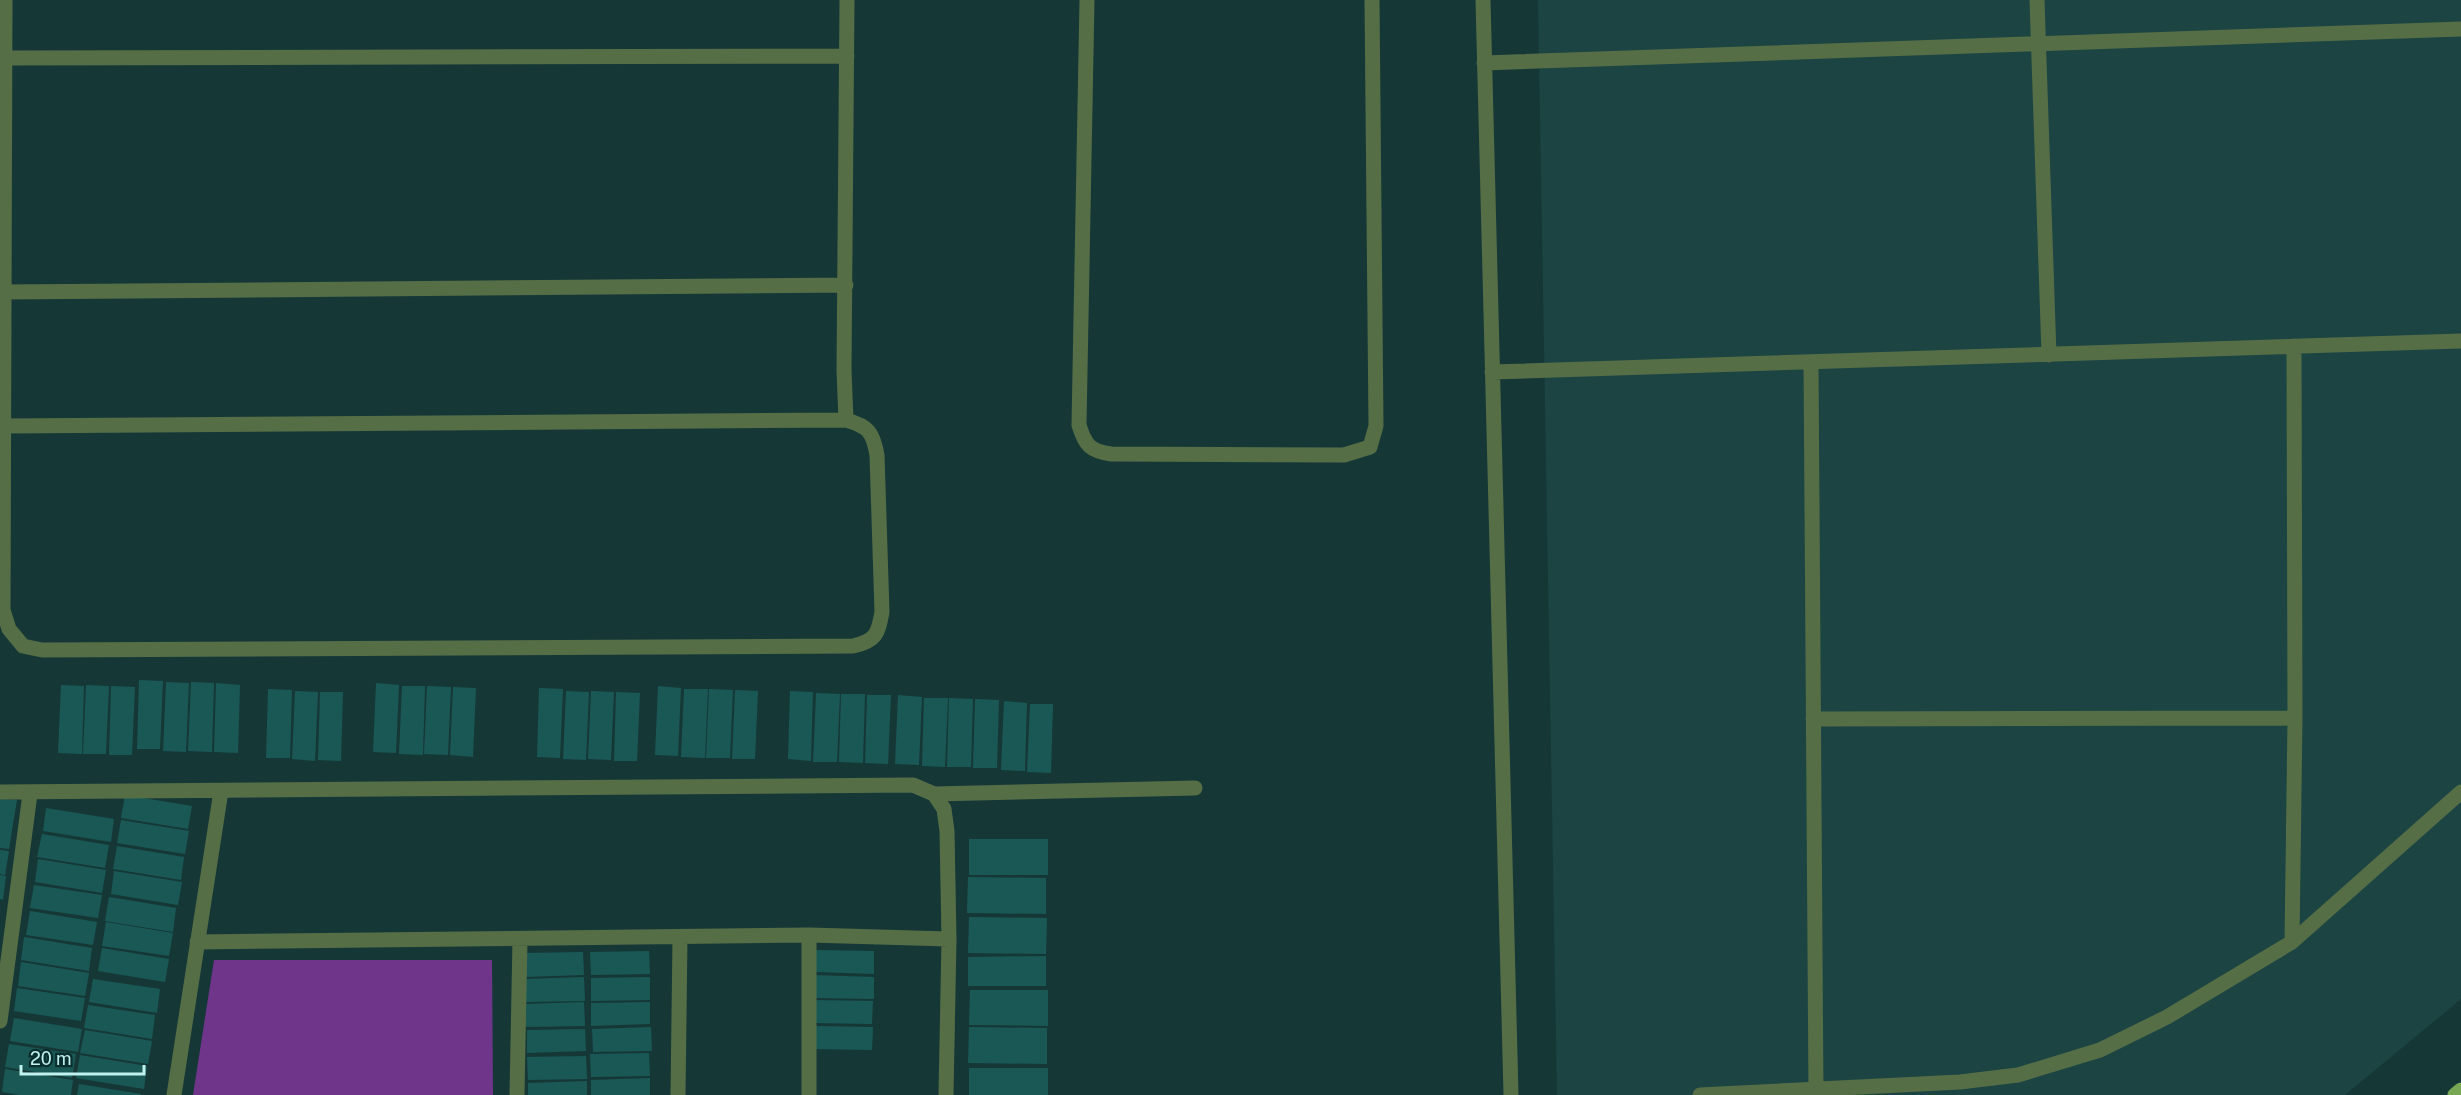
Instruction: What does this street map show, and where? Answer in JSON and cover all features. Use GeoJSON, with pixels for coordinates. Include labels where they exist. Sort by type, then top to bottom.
{"type":"FeatureCollection","features":[{"type":"Feature","properties":{"kind":"main road"},"geometry":{"type":"LineString","coordinates":[[2455,1095],[2461,1090]]}},
{"type":"Feature","properties":{"kind":"street"},"geometry":{"type":"LineString","coordinates":[[5,0],[3,610],[9,629],[23,646],[42,650],[853,646],[867,643],[878,631],[882,612],[877,455],[874,437],[861,424],[846,420],[5,426]]}},
{"type":"Feature","properties":{"kind":"street"},"geometry":{"type":"LineString","coordinates":[[846,420],[844,370],[847,0]]}},
{"type":"Feature","properties":{"kind":"street"},"geometry":{"type":"LineString","coordinates":[[1087,0],[1078,425],[1084,442],[1097,452],[1111,454],[1344,455],[1370,447],[1376,426],[1372,0]]}},
{"type":"Feature","properties":{"kind":"street"},"geometry":{"type":"LineString","coordinates":[[1483,0],[1511,1095]]}},
{"type":"Feature","properties":{"kind":"street"},"geometry":{"type":"LineString","coordinates":[[2037,0],[2049,355]]}},
{"type":"Feature","properties":{"kind":"street"},"geometry":{"type":"LineString","coordinates":[[1484,63],[2461,29]]}},
{"type":"Feature","properties":{"kind":"street"},"geometry":{"type":"LineString","coordinates":[[5,58],[847,56]]}},
{"type":"Feature","properties":{"kind":"street"},"geometry":{"type":"LineString","coordinates":[[5,292],[846,285]]}},
{"type":"Feature","properties":{"kind":"street"},"geometry":{"type":"LineString","coordinates":[[1492,372],[2461,341]]}},
{"type":"Feature","properties":{"kind":"street"},"geometry":{"type":"LineString","coordinates":[[2292,942],[2295,718],[2295,346]]}},
{"type":"Feature","properties":{"kind":"street"},"geometry":{"type":"LineString","coordinates":[[1811,362],[1816,1092]]}},
{"type":"Feature","properties":{"kind":"street"},"geometry":{"type":"LineString","coordinates":[[1813,719],[2295,718]]}},
{"type":"Feature","properties":{"kind":"street"},"geometry":{"type":"LineString","coordinates":[[0,792],[30,794],[913,785],[934,794],[1195,788]]}},
{"type":"Feature","properties":{"kind":"street"},"geometry":{"type":"LineString","coordinates":[[174,1095],[220,791]]}},
{"type":"Feature","properties":{"kind":"street"},"geometry":{"type":"LineString","coordinates":[[1700,1095],[1816,1092],[2018,1076],[2100,1050],[2167,1017],[2292,942],[2461,792]]}},
{"type":"Feature","properties":{"kind":"street"},"geometry":{"type":"LineString","coordinates":[[0,1021],[30,794]]}},
{"type":"Feature","properties":{"kind":"street"},"geometry":{"type":"LineString","coordinates":[[934,794],[944,809],[947,831],[949,939],[946,1095]]}},
{"type":"Feature","properties":{"kind":"street"},"geometry":{"type":"LineString","coordinates":[[197,942],[809,935],[949,939]]}},
{"type":"Feature","properties":{"kind":"street"},"geometry":{"type":"LineString","coordinates":[[809,935],[809,1095]]}},
{"type":"Feature","properties":{"kind":"street"},"geometry":{"type":"LineString","coordinates":[[678,1095],[680,937]]}},
{"type":"Feature","properties":{"kind":"street"},"geometry":{"type":"LineString","coordinates":[[518,1095],[520,939]]}},
{"type":"Feature","properties":{"kind":"shaded area"},"geometry":{"type":"Polygon","coordinates":[[[1538,0],[2461,0],[2461,999],[2345,1095],[1557,1095],[1538,0]]]}},
{"type":"Feature","properties":{"kind":"shaded area"},"geometry":{"type":"Polygon","coordinates":[[[214,960],[492,960],[493,1095],[193,1095],[214,960]]]}},
{"type":"Feature","properties":{"kind":"building"},"geometry":{"type":"Polygon","coordinates":[[[139,680],[163,681],[160,749],[137,749],[139,680]]]}},
{"type":"Feature","properties":{"kind":"building"},"geometry":{"type":"Polygon","coordinates":[[[166,682],[189,683],[186,752],[163,751],[166,682]]]}},
{"type":"Feature","properties":{"kind":"building"},"geometry":{"type":"Polygon","coordinates":[[[191,682],[214,683],[212,752],[188,751],[191,682]]]}},
{"type":"Feature","properties":{"kind":"building"},"geometry":{"type":"Polygon","coordinates":[[[216,683],[240,685],[238,753],[214,752],[216,683]]]}},
{"type":"Feature","properties":{"kind":"building"},"geometry":{"type":"Polygon","coordinates":[[[376,683],[399,685],[396,753],[373,752],[376,683]]]}},
{"type":"Feature","properties":{"kind":"building"},"geometry":{"type":"Polygon","coordinates":[[[61,685],[84,686],[82,754],[58,753],[61,685]]]}},
{"type":"Feature","properties":{"kind":"building"},"geometry":{"type":"Polygon","coordinates":[[[86,685],[109,686],[106,754],[83,754],[86,685]]]}},
{"type":"Feature","properties":{"kind":"building"},"geometry":{"type":"Polygon","coordinates":[[[111,686],[135,687],[132,755],[109,755],[111,686]]]}},
{"type":"Feature","properties":{"kind":"building"},"geometry":{"type":"Polygon","coordinates":[[[402,686],[425,686],[423,755],[399,754],[402,686]]]}},
{"type":"Feature","properties":{"kind":"building"},"geometry":{"type":"Polygon","coordinates":[[[427,686],[451,687],[448,755],[424,754],[427,686]]]}},
{"type":"Feature","properties":{"kind":"building"},"geometry":{"type":"Polygon","coordinates":[[[658,686],[681,688],[678,756],[655,755],[658,686]]]}},
{"type":"Feature","properties":{"kind":"building"},"geometry":{"type":"Polygon","coordinates":[[[453,687],[476,688],[473,757],[450,755],[453,687]]]}},
{"type":"Feature","properties":{"kind":"building"},"geometry":{"type":"Polygon","coordinates":[[[539,688],[563,689],[560,758],[537,757],[539,688]]]}},
{"type":"Feature","properties":{"kind":"building"},"geometry":{"type":"Polygon","coordinates":[[[268,689],[292,690],[290,758],[266,758],[268,689]]]}},
{"type":"Feature","properties":{"kind":"building"},"geometry":{"type":"Polygon","coordinates":[[[684,689],[708,689],[705,758],[681,757],[684,689]]]}},
{"type":"Feature","properties":{"kind":"building"},"geometry":{"type":"Polygon","coordinates":[[[709,689],[733,690],[730,758],[706,758],[709,689]]]}},
{"type":"Feature","properties":{"kind":"building"},"geometry":{"type":"Polygon","coordinates":[[[735,690],[758,691],[755,759],[732,759],[735,690]]]}},
{"type":"Feature","properties":{"kind":"building"},"geometry":{"type":"Polygon","coordinates":[[[295,691],[318,692],[315,761],[292,759],[295,691]]]}},
{"type":"Feature","properties":{"kind":"building"},"geometry":{"type":"Polygon","coordinates":[[[566,691],[589,692],[586,760],[563,759],[566,691]]]}},
{"type":"Feature","properties":{"kind":"building"},"geometry":{"type":"Polygon","coordinates":[[[591,691],[614,692],[611,760],[588,759],[591,691]]]}},
{"type":"Feature","properties":{"kind":"building"},"geometry":{"type":"Polygon","coordinates":[[[790,691],[813,692],[811,761],[788,759],[790,691]]]}},
{"type":"Feature","properties":{"kind":"building"},"geometry":{"type":"Polygon","coordinates":[[[320,692],[343,692],[341,761],[318,760],[320,692]]]}},
{"type":"Feature","properties":{"kind":"building"},"geometry":{"type":"Polygon","coordinates":[[[616,692],[640,693],[637,761],[614,761],[616,692]]]}},
{"type":"Feature","properties":{"kind":"building"},"geometry":{"type":"Polygon","coordinates":[[[816,693],[840,694],[837,762],[813,762],[816,693]]]}},
{"type":"Feature","properties":{"kind":"building"},"geometry":{"type":"Polygon","coordinates":[[[841,694],[865,694],[863,763],[839,762],[841,694]]]}},
{"type":"Feature","properties":{"kind":"building"},"geometry":{"type":"Polygon","coordinates":[[[867,695],[891,695],[888,764],[865,763],[867,695]]]}},
{"type":"Feature","properties":{"kind":"building"},"geometry":{"type":"Polygon","coordinates":[[[898,695],[922,697],[919,765],[895,764],[898,695]]]}},
{"type":"Feature","properties":{"kind":"building"},"geometry":{"type":"Polygon","coordinates":[[[924,698],[948,698],[945,767],[922,766],[924,698]]]}},
{"type":"Feature","properties":{"kind":"building"},"geometry":{"type":"Polygon","coordinates":[[[949,698],[973,699],[971,767],[947,767],[949,698]]]}},
{"type":"Feature","properties":{"kind":"building"},"geometry":{"type":"Polygon","coordinates":[[[975,699],[999,700],[997,768],[973,768],[975,699]]]}},
{"type":"Feature","properties":{"kind":"building"},"geometry":{"type":"Polygon","coordinates":[[[1004,701],[1027,703],[1025,771],[1001,770],[1004,701]]]}},
{"type":"Feature","properties":{"kind":"building"},"geometry":{"type":"Polygon","coordinates":[[[1030,704],[1053,704],[1051,773],[1027,772],[1030,704]]]}},
{"type":"Feature","properties":{"kind":"building"},"geometry":{"type":"Polygon","coordinates":[[[125,795],[192,806],[188,829],[121,818],[125,795]]]}},
{"type":"Feature","properties":{"kind":"building"},"geometry":{"type":"Polygon","coordinates":[[[0,799],[17,800],[9,849],[0,848],[0,799]]]}},
{"type":"Feature","properties":{"kind":"building"},"geometry":{"type":"Polygon","coordinates":[[[46,808],[114,819],[111,842],[43,831],[46,808]]]}},
{"type":"Feature","properties":{"kind":"building"},"geometry":{"type":"Polygon","coordinates":[[[121,820],[189,831],[185,854],[117,843],[121,820]]]}},
{"type":"Feature","properties":{"kind":"building"},"geometry":{"type":"Polygon","coordinates":[[[42,834],[109,845],[105,868],[37,857],[42,834]]]}},
{"type":"Feature","properties":{"kind":"building"},"geometry":{"type":"Polygon","coordinates":[[[969,839],[1048,839],[1048,875],[969,875],[969,839]]]}},
{"type":"Feature","properties":{"kind":"building"},"geometry":{"type":"Polygon","coordinates":[[[117,846],[184,857],[181,880],[113,869],[117,846]]]}},
{"type":"Feature","properties":{"kind":"building"},"geometry":{"type":"Polygon","coordinates":[[[0,850],[9,851],[5,875],[0,874],[0,850]]]}},
{"type":"Feature","properties":{"kind":"building"},"geometry":{"type":"Polygon","coordinates":[[[38,859],[106,870],[102,893],[35,882],[38,859]]]}},
{"type":"Feature","properties":{"kind":"building"},"geometry":{"type":"Polygon","coordinates":[[[114,871],[182,882],[178,905],[111,894],[114,871]]]}},
{"type":"Feature","properties":{"kind":"building"},"geometry":{"type":"Polygon","coordinates":[[[0,875],[6,876],[3,900],[0,899],[0,875]]]}},
{"type":"Feature","properties":{"kind":"building"},"geometry":{"type":"Polygon","coordinates":[[[968,877],[1046,878],[1046,914],[967,913],[968,877]]]}},
{"type":"Feature","properties":{"kind":"building"},"geometry":{"type":"Polygon","coordinates":[[[34,885],[102,895],[98,918],[30,908],[34,885]]]}},
{"type":"Feature","properties":{"kind":"building"},"geometry":{"type":"Polygon","coordinates":[[[109,897],[176,908],[173,932],[105,921],[109,897]]]}},
{"type":"Feature","properties":{"kind":"building"},"geometry":{"type":"Polygon","coordinates":[[[30,911],[97,922],[93,945],[26,935],[30,911]]]}},
{"type":"Feature","properties":{"kind":"building"},"geometry":{"type":"Polygon","coordinates":[[[969,917],[1047,918],[1046,954],[968,953],[969,917]]]}},
{"type":"Feature","properties":{"kind":"building"},"geometry":{"type":"Polygon","coordinates":[[[106,922],[173,933],[169,956],[102,946],[106,922]]]}},
{"type":"Feature","properties":{"kind":"building"},"geometry":{"type":"Polygon","coordinates":[[[24,937],[92,948],[89,971],[21,960],[24,937]]]}},
{"type":"Feature","properties":{"kind":"building"},"geometry":{"type":"Polygon","coordinates":[[[102,948],[169,959],[165,982],[98,971],[102,948]]]}},
{"type":"Feature","properties":{"kind":"building"},"geometry":{"type":"Polygon","coordinates":[[[816,950],[874,951],[874,974],[816,972],[816,950]]]}},
{"type":"Feature","properties":{"kind":"building"},"geometry":{"type":"Polygon","coordinates":[[[649,951],[650,974],[591,975],[590,952],[649,951]]]}},
{"type":"Feature","properties":{"kind":"building"},"geometry":{"type":"Polygon","coordinates":[[[583,952],[584,975],[525,977],[525,953],[583,952]]]}},
{"type":"Feature","properties":{"kind":"building"},"geometry":{"type":"Polygon","coordinates":[[[1046,956],[1046,986],[968,986],[968,957],[1046,956]]]}},
{"type":"Feature","properties":{"kind":"building"},"geometry":{"type":"Polygon","coordinates":[[[21,962],[89,973],[85,996],[18,986],[21,962]]]}},
{"type":"Feature","properties":{"kind":"building"},"geometry":{"type":"Polygon","coordinates":[[[815,975],[874,977],[874,999],[815,998],[815,975]]]}},
{"type":"Feature","properties":{"kind":"building"},"geometry":{"type":"Polygon","coordinates":[[[584,977],[585,1001],[525,1002],[525,979],[584,977]]]}},
{"type":"Feature","properties":{"kind":"building"},"geometry":{"type":"Polygon","coordinates":[[[650,977],[650,1000],[591,1001],[591,978],[650,977]]]}},
{"type":"Feature","properties":{"kind":"building"},"geometry":{"type":"Polygon","coordinates":[[[93,979],[160,989],[157,1013],[89,1002],[93,979]]]}},
{"type":"Feature","properties":{"kind":"building"},"geometry":{"type":"Polygon","coordinates":[[[17,988],[85,998],[81,1021],[14,1011],[17,988]]]}},
{"type":"Feature","properties":{"kind":"building"},"geometry":{"type":"Polygon","coordinates":[[[970,990],[1048,990],[1048,1026],[969,1025],[970,990]]]}},
{"type":"Feature","properties":{"kind":"building"},"geometry":{"type":"Polygon","coordinates":[[[814,1000],[873,1001],[872,1024],[813,1023],[814,1000]]]}},
{"type":"Feature","properties":{"kind":"building"},"geometry":{"type":"Polygon","coordinates":[[[584,1002],[585,1026],[526,1027],[525,1004],[584,1002]]]}},
{"type":"Feature","properties":{"kind":"building"},"geometry":{"type":"Polygon","coordinates":[[[650,1002],[650,1024],[591,1026],[591,1003],[650,1002]]]}},
{"type":"Feature","properties":{"kind":"building"},"geometry":{"type":"Polygon","coordinates":[[[88,1005],[155,1015],[152,1039],[84,1028],[88,1005]]]}},
{"type":"Feature","properties":{"kind":"building"},"geometry":{"type":"Polygon","coordinates":[[[14,1018],[82,1029],[78,1052],[10,1041],[14,1018]]]}},
{"type":"Feature","properties":{"kind":"building"},"geometry":{"type":"Polygon","coordinates":[[[814,1026],[873,1027],[872,1050],[813,1049],[814,1026]]]}},
{"type":"Feature","properties":{"kind":"building"},"geometry":{"type":"Polygon","coordinates":[[[651,1027],[652,1051],[593,1052],[592,1029],[651,1027]]]}},
{"type":"Feature","properties":{"kind":"building"},"geometry":{"type":"Polygon","coordinates":[[[969,1027],[1047,1028],[1047,1064],[968,1063],[969,1027]]]}},
{"type":"Feature","properties":{"kind":"building"},"geometry":{"type":"Polygon","coordinates":[[[585,1029],[586,1051],[527,1053],[527,1030],[585,1029]]]}},
{"type":"Feature","properties":{"kind":"building"},"geometry":{"type":"Polygon","coordinates":[[[85,1030],[152,1041],[148,1064],[80,1053],[85,1030]]]}},
{"type":"Feature","properties":{"kind":"building"},"geometry":{"type":"Polygon","coordinates":[[[9,1044],[76,1054],[72,1078],[5,1067],[9,1044]]]}},
{"type":"Feature","properties":{"kind":"building"},"geometry":{"type":"Polygon","coordinates":[[[649,1053],[650,1076],[591,1077],[590,1054],[649,1053]]]}},
{"type":"Feature","properties":{"kind":"building"},"geometry":{"type":"Polygon","coordinates":[[[80,1055],[147,1066],[144,1089],[76,1078],[80,1055]]]}},
{"type":"Feature","properties":{"kind":"building"},"geometry":{"type":"Polygon","coordinates":[[[586,1056],[587,1079],[528,1080],[527,1057],[586,1056]]]}},
{"type":"Feature","properties":{"kind":"building"},"geometry":{"type":"Polygon","coordinates":[[[969,1068],[1048,1068],[1048,1095],[969,1095],[969,1068]]]}},
{"type":"Feature","properties":{"kind":"building"},"geometry":{"type":"Polygon","coordinates":[[[5,1069],[73,1080],[71,1095],[19,1095],[2,1092],[5,1069]]]}},
{"type":"Feature","properties":{"kind":"building"},"geometry":{"type":"Polygon","coordinates":[[[650,1078],[650,1095],[591,1095],[591,1080],[650,1078]]]}},
{"type":"Feature","properties":{"kind":"building"},"geometry":{"type":"Polygon","coordinates":[[[587,1081],[587,1095],[528,1095],[528,1083],[587,1081]]]}},
{"type":"Feature","properties":{"kind":"building"},"geometry":{"type":"Polygon","coordinates":[[[79,1084],[141,1094],[141,1095],[77,1095],[79,1084]]]}}]}
